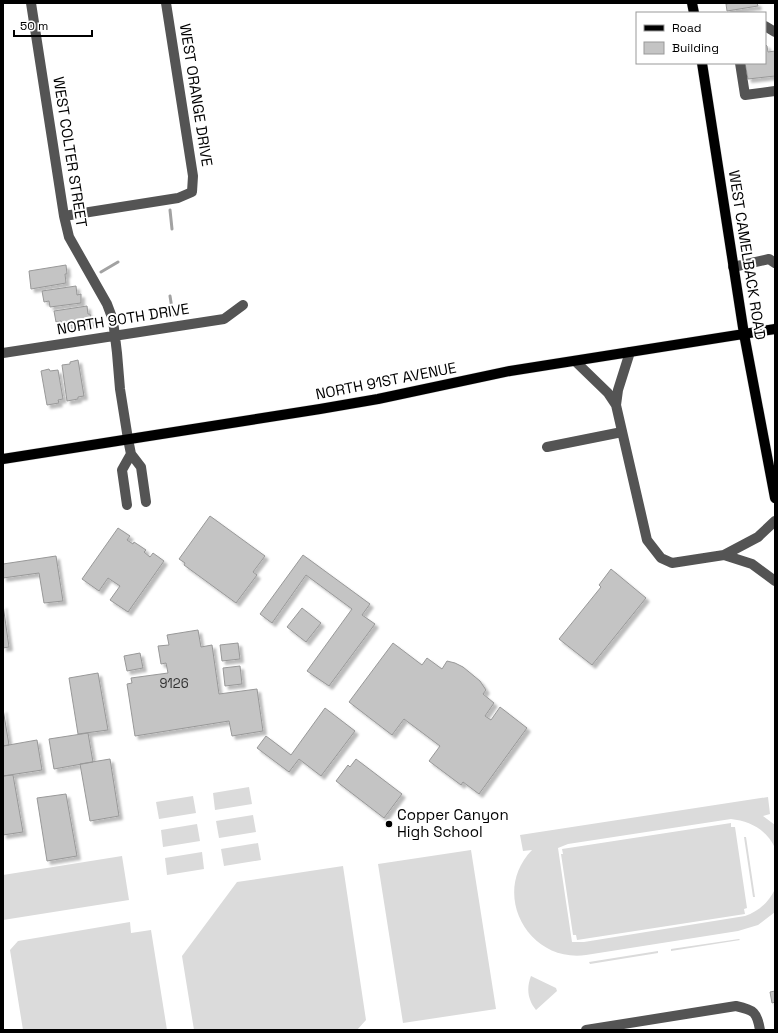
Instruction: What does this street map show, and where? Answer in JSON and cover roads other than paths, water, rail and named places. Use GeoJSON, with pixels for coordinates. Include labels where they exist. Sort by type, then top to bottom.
{"type":"FeatureCollection","features":[{"type":"Feature","properties":{"kind":"main road","name":"WEST CAMELBACK ROAD"},"geometry":{"type":"LineString","coordinates":[[702,64],[744,334],[775,495]]}},
{"type":"Feature","properties":{"kind":"main road","name":"NORTH 91ST AVENUE"},"geometry":{"type":"LineString","coordinates":[[3,459],[320,409],[378,399],[510,371],[775,329]]}},
{"type":"Feature","properties":{"kind":"street","name":"WEST COLTER STREET"},"geometry":{"type":"LineString","coordinates":[[31,3],[64,216],[69,237],[107,304],[113,320],[120,389],[131,454]]}},
{"type":"Feature","properties":{"kind":"street","name":"WEST ORANGE DRIVE"},"geometry":{"type":"LineString","coordinates":[[64,216],[178,198],[192,192],[193,176],[166,3]]}},
{"type":"Feature","properties":{"kind":"street"},"geometry":{"type":"LineString","coordinates":[[766,27],[775,32]]}},
{"type":"Feature","properties":{"kind":"street"},"geometry":{"type":"LineString","coordinates":[[740,64],[745,95],[775,90]]}},
{"type":"Feature","properties":{"kind":"street"},"geometry":{"type":"LineString","coordinates":[[734,267],[769,259],[775,263]]}},
{"type":"Feature","properties":{"kind":"street","name":"NORTH 90TH DRIVE"},"geometry":{"type":"LineString","coordinates":[[3,353],[224,319],[243,305]]}},
{"type":"Feature","properties":{"kind":"street"},"geometry":{"type":"LineString","coordinates":[[630,352],[618,390],[616,405],[647,540],[660,558],[672,563],[724,554],[758,537],[775,520]]}},
{"type":"Feature","properties":{"kind":"street"},"geometry":{"type":"LineString","coordinates":[[575,361],[608,393],[616,405]]}},
{"type":"Feature","properties":{"kind":"street"},"geometry":{"type":"LineString","coordinates":[[547,447],[622,432]]}},
{"type":"Feature","properties":{"kind":"street"},"geometry":{"type":"LineString","coordinates":[[127,505],[122,470],[131,454],[141,467],[146,502]]}},
{"type":"Feature","properties":{"kind":"street"},"geometry":{"type":"LineString","coordinates":[[724,554],[752,564],[775,581]]}},
{"type":"Feature","properties":{"kind":"street"},"geometry":{"type":"LineString","coordinates":[[586,1030],[624,1027],[736,1006],[749,1009],[758,1018],[760,1030]]}},
{"type":"Feature","properties":{"kind":"waterway"},"geometry":{"type":"LineString","coordinates":[[170,210],[172,229]]}},
{"type":"Feature","properties":{"kind":"waterway"},"geometry":{"type":"LineString","coordinates":[[101,272],[118,262]]}},
{"type":"Feature","properties":{"kind":"waterway"},"geometry":{"type":"LineString","coordinates":[[170,296],[173,315]]}},
{"type":"Feature","properties":{"kind":"place","name":"Copper Canyon High School"},"geometry":{"type":"Point","coordinates":[389,824]}}]}
